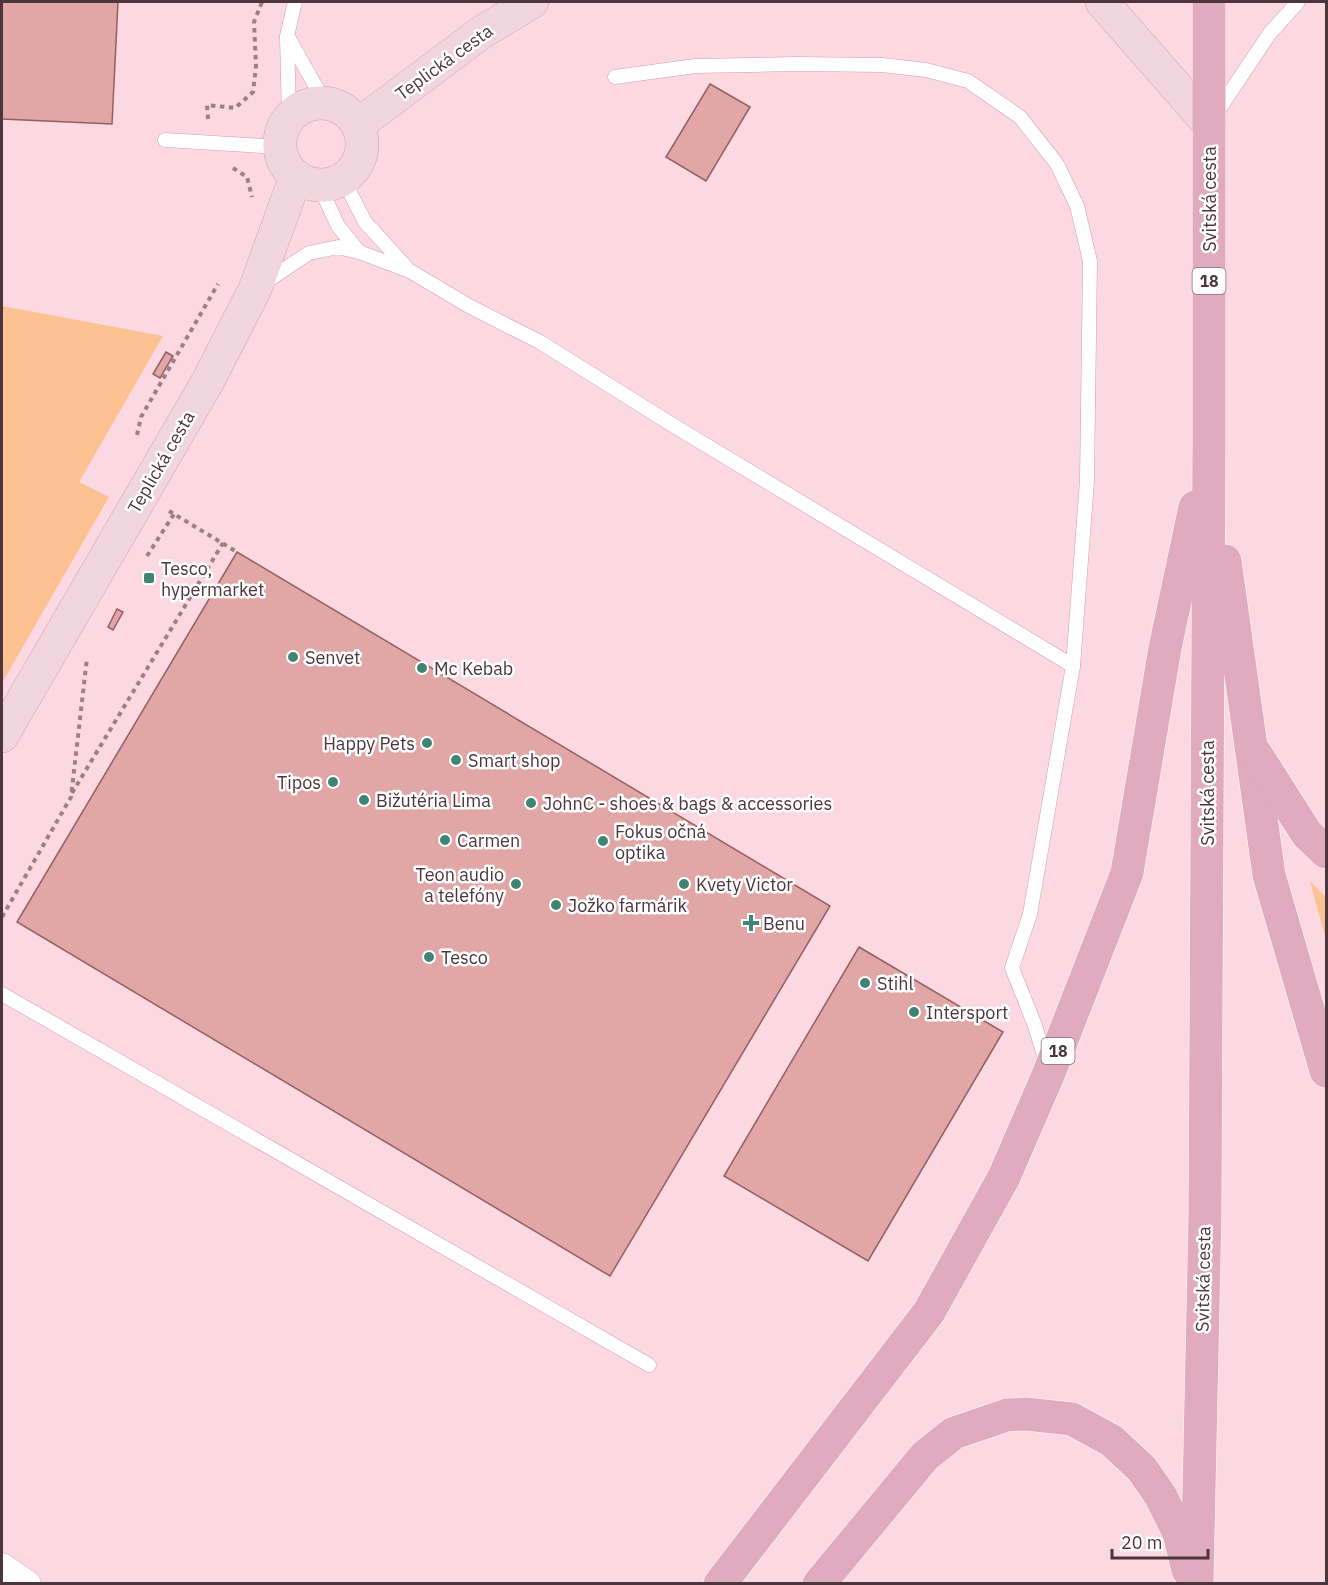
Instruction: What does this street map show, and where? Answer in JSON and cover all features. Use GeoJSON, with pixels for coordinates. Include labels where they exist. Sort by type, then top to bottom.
{"type":"FeatureCollection","features":[{"type":"Feature","properties":{"kind":"main road","name":"Svitská cesta"},"geometry":{"type":"LineString","coordinates":[[1197,1584],[1205,1214],[1209,2]]}},
{"type":"Feature","properties":{"kind":"main road","name":"18"},"geometry":{"type":"LineString","coordinates":[[1209,438],[1269,875],[1326,1071]]}},
{"type":"Feature","properties":{"kind":"main road","name":"18"},"geometry":{"type":"LineString","coordinates":[[720,1584],[930,1312],[1004,1177],[1049,1072],[1126,873],[1166,648],[1209,438]]}},
{"type":"Feature","properties":{"kind":"main road"},"geometry":{"type":"LineString","coordinates":[[1250,743],[1307,834],[1326,852]]}},
{"type":"Feature","properties":{"kind":"main road"},"geometry":{"type":"LineString","coordinates":[[819,1584],[925,1456],[954,1433],[1007,1415],[1026,1414],[1072,1419],[1112,1441],[1142,1470],[1160,1495],[1179,1533],[1191,1584]]}},
{"type":"Feature","properties":{"kind":"street","name":"Teplická cesta"},"geometry":{"type":"LineString","coordinates":[[358,125],[482,32],[532,2]]}},
{"type":"Feature","properties":{"kind":"street"},"geometry":{"type":"LineString","coordinates":[[1102,2],[1209,124]]}},
{"type":"Feature","properties":{"kind":"street"},"geometry":{"type":"LineString","coordinates":[[325,102],[338,106],[350,114],[358,125],[362,136],[360,155],[352,171],[319,180],[285,161],[285,130],[299,109],[305,106],[325,102]]}},
{"type":"Feature","properties":{"kind":"street","name":"Teplická cesta"},"geometry":{"type":"LineString","coordinates":[[2,736],[208,381],[255,289],[319,180]]}},
{"type":"Feature","properties":{"kind":"street"},"geometry":{"type":"LineString","coordinates":[[2,1566],[28,1584]]}},
{"type":"Feature","properties":{"kind":"lane"},"geometry":{"type":"LineString","coordinates":[[165,140],[263,146],[285,130],[287,36],[295,2]]}},
{"type":"Feature","properties":{"kind":"lane"},"geometry":{"type":"LineString","coordinates":[[1209,124],[1270,33],[1298,2]]}},
{"type":"Feature","properties":{"kind":"lane"},"geometry":{"type":"LineString","coordinates":[[287,36],[325,102]]}},
{"type":"Feature","properties":{"kind":"lane"},"geometry":{"type":"LineString","coordinates":[[615,77],[706,66],[882,65],[926,70],[968,81],[1020,117],[1028,126],[1057,164],[1077,206],[1090,261],[1087,481],[1073,666],[1030,914],[1012,968],[1034,1023],[1049,1072]]}},
{"type":"Feature","properties":{"kind":"lane"},"geometry":{"type":"LineString","coordinates":[[319,180],[365,222],[410,271]]}},
{"type":"Feature","properties":{"kind":"lane"},"geometry":{"type":"LineString","coordinates":[[319,180],[338,226],[359,252]]}},
{"type":"Feature","properties":{"kind":"lane"},"geometry":{"type":"LineString","coordinates":[[255,289],[309,253],[338,247],[359,252],[410,271],[469,306],[540,342],[681,430],[1073,666]]}},
{"type":"Feature","properties":{"kind":"lane"},"geometry":{"type":"LineString","coordinates":[[2,994],[649,1365]]}},
{"type":"Feature","properties":{"kind":"path"},"geometry":{"type":"LineString","coordinates":[[253,199],[247,177],[230,166],[207,167],[207,105],[235,108],[253,92],[256,66],[254,22],[262,2]]}},
{"type":"Feature","properties":{"kind":"path"},"geometry":{"type":"LineString","coordinates":[[137,438],[141,417],[221,279]]}},
{"type":"Feature","properties":{"kind":"path"},"geometry":{"type":"LineString","coordinates":[[142,495],[237,552]]}},
{"type":"Feature","properties":{"kind":"path"},"geometry":{"type":"LineString","coordinates":[[145,561],[174,514]]}},
{"type":"Feature","properties":{"kind":"path"},"geometry":{"type":"LineString","coordinates":[[2,917],[70,797],[223,543]]}},
{"type":"Feature","properties":{"kind":"path"},"geometry":{"type":"LineString","coordinates":[[70,797],[86,660],[92,649]]}},
{"type":"Feature","properties":{"kind":"shaded area"},"geometry":{"type":"Polygon","coordinates":[[[2,306],[163,336],[79,482],[109,497],[2,683],[2,306]]]}},
{"type":"Feature","properties":{"kind":"shaded area"},"geometry":{"type":"Polygon","coordinates":[[[1310,881],[1326,897],[1326,940],[1310,881]]]}},
{"type":"Feature","properties":{"kind":"building"},"geometry":{"type":"Polygon","coordinates":[[[2,2],[118,2],[112,124],[2,119],[2,2]]]}},
{"type":"Feature","properties":{"kind":"building"},"geometry":{"type":"Polygon","coordinates":[[[710,84],[750,107],[706,181],[666,157],[710,84]]]}},
{"type":"Feature","properties":{"kind":"building"},"geometry":{"type":"Polygon","coordinates":[[[166,352],[173,356],[160,378],[153,374],[166,352]]]}},
{"type":"Feature","properties":{"kind":"building"},"geometry":{"type":"Polygon","coordinates":[[[237,552],[830,906],[610,1276],[17,922],[237,552]]]}},
{"type":"Feature","properties":{"kind":"building"},"geometry":{"type":"Polygon","coordinates":[[[117,609],[123,612],[113,630],[108,627],[117,609]]]}},
{"type":"Feature","properties":{"kind":"building"},"geometry":{"type":"Polygon","coordinates":[[[859,947],[1003,1032],[868,1261],[724,1176],[859,947]]]}},
{"type":"Feature","properties":{"kind":"place","name":"Tesco, hypermarket"},"geometry":{"type":"Point","coordinates":[149,578]}},
{"type":"Feature","properties":{"kind":"place","name":"Senvet"},"geometry":{"type":"Point","coordinates":[293,657]}},
{"type":"Feature","properties":{"kind":"place","name":"Mc Kebab"},"geometry":{"type":"Point","coordinates":[422,668]}},
{"type":"Feature","properties":{"kind":"place","name":"Happy Pets"},"geometry":{"type":"Point","coordinates":[427,743]}},
{"type":"Feature","properties":{"kind":"place","name":"Smart shop"},"geometry":{"type":"Point","coordinates":[456,760]}},
{"type":"Feature","properties":{"kind":"place","name":"Tipos"},"geometry":{"type":"Point","coordinates":[333,782]}},
{"type":"Feature","properties":{"kind":"place","name":"Bižutéria Lima"},"geometry":{"type":"Point","coordinates":[364,800]}},
{"type":"Feature","properties":{"kind":"place","name":"JohnC - shoes & bags & accessories"},"geometry":{"type":"Point","coordinates":[531,803]}},
{"type":"Feature","properties":{"kind":"place","name":"Carmen"},"geometry":{"type":"Point","coordinates":[445,840]}},
{"type":"Feature","properties":{"kind":"place","name":"Fokus očná optika"},"geometry":{"type":"Point","coordinates":[603,841]}},
{"type":"Feature","properties":{"kind":"place","name":"Teon audio a telefóny"},"geometry":{"type":"Point","coordinates":[516,884]}},
{"type":"Feature","properties":{"kind":"place","name":"Kvety Victor"},"geometry":{"type":"Point","coordinates":[684,884]}},
{"type":"Feature","properties":{"kind":"place","name":"Jožko farmárik"},"geometry":{"type":"Point","coordinates":[556,905]}},
{"type":"Feature","properties":{"kind":"place","name":"Benu"},"geometry":{"type":"Point","coordinates":[751,923]}},
{"type":"Feature","properties":{"kind":"place","name":"Tesco"},"geometry":{"type":"Point","coordinates":[429,957]}},
{"type":"Feature","properties":{"kind":"place","name":"Stihl"},"geometry":{"type":"Point","coordinates":[865,983]}},
{"type":"Feature","properties":{"kind":"place","name":"Intersport"},"geometry":{"type":"Point","coordinates":[914,1012]}}]}
